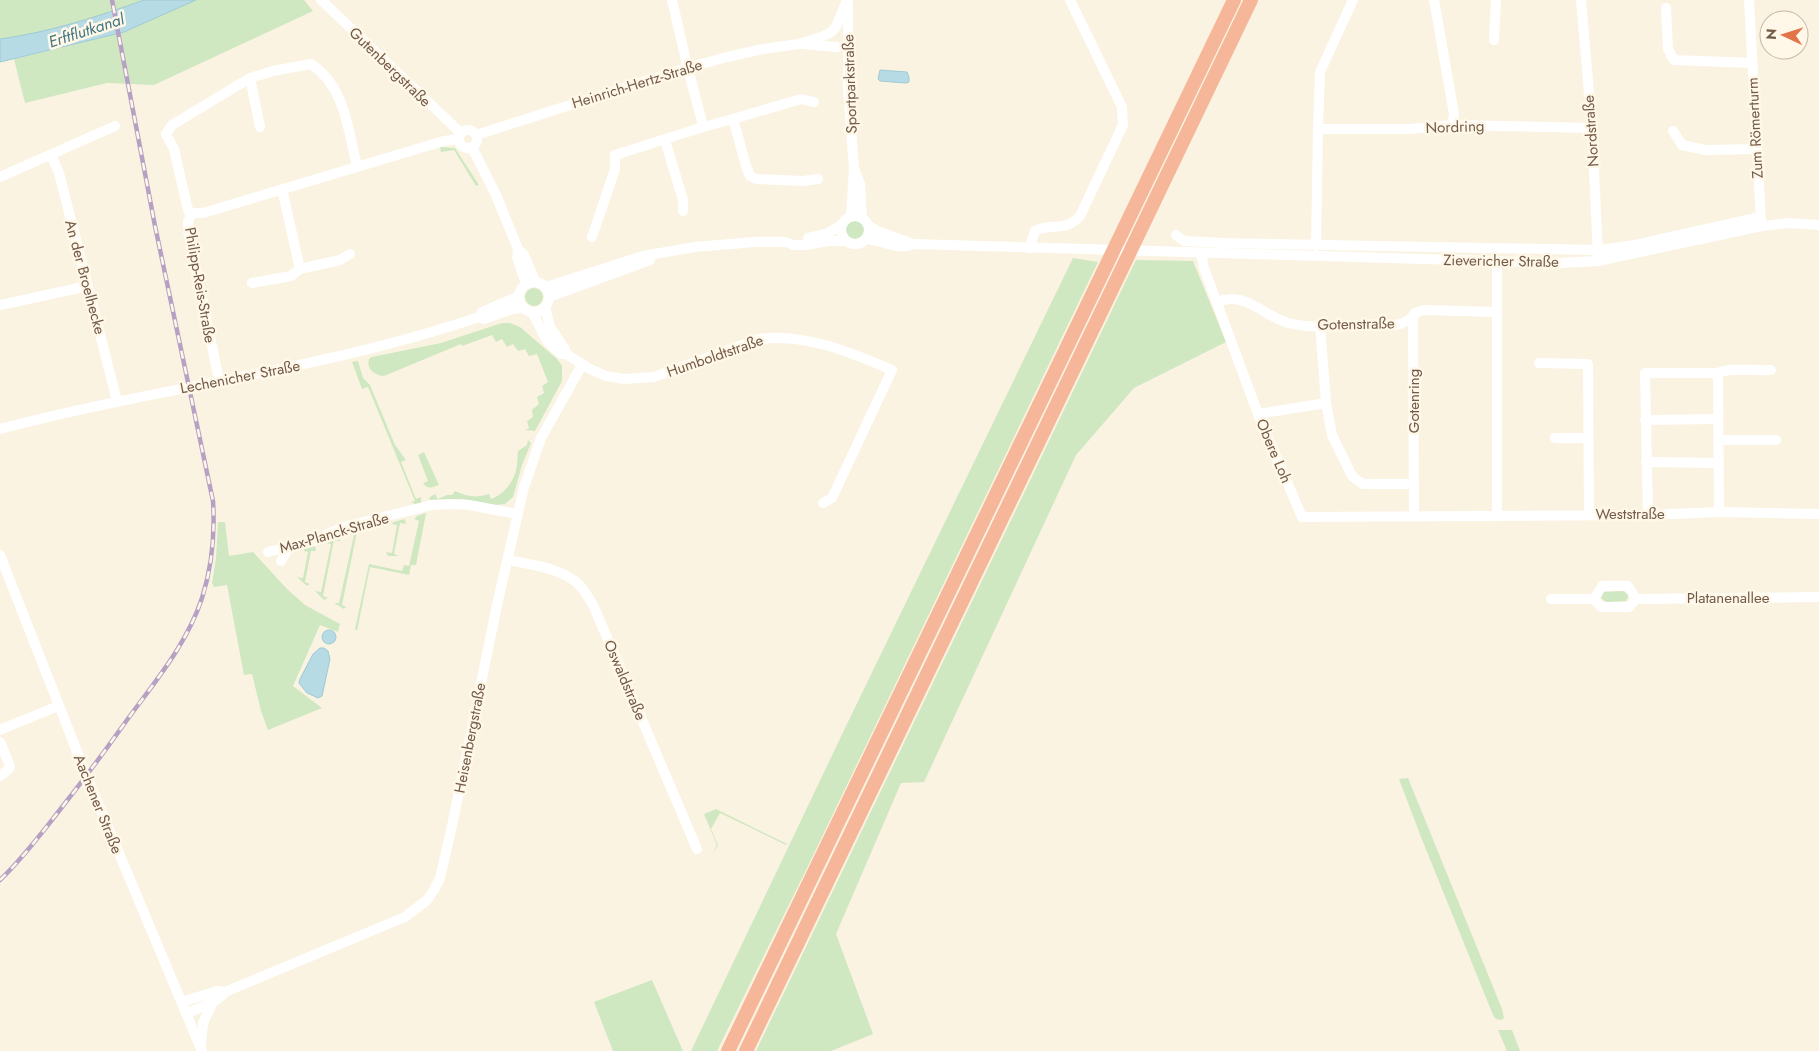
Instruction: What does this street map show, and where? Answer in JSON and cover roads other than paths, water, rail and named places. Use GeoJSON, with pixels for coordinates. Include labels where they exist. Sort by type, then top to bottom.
{"type":"FeatureCollection","features":[{"type":"Feature","properties":{"kind":"highway"},"geometry":{"type":"LineString","coordinates":[[728,1051],[1234,0]]}},
{"type":"Feature","properties":{"kind":"highway"},"geometry":{"type":"LineString","coordinates":[[746,1051],[1251,0]]}},
{"type":"Feature","properties":{"kind":"street","name":"Gutenbergstraße"},"geometry":{"type":"LineString","coordinates":[[321,0],[335,15],[371,46],[460,136]]}},
{"type":"Feature","properties":{"kind":"street"},"geometry":{"type":"LineString","coordinates":[[672,0],[687,68],[703,126]]}},
{"type":"Feature","properties":{"kind":"street","name":"Heinrich-Hertz-Straße"},"geometry":{"type":"LineString","coordinates":[[476,135],[687,68],[763,49],[799,44],[830,34],[836,27],[848,0]]}},
{"type":"Feature","properties":{"kind":"street","name":"Sportparkstraße"},"geometry":{"type":"LineString","coordinates":[[848,0],[848,88],[854,168],[850,216]]}},
{"type":"Feature","properties":{"kind":"street"},"geometry":{"type":"LineString","coordinates":[[1030,248],[1034,231],[1039,228],[1068,225],[1075,222],[1080,216],[1123,125],[1122,107],[1070,0]]}},
{"type":"Feature","properties":{"kind":"street"},"geometry":{"type":"LineString","coordinates":[[1316,246],[1320,72],[1353,0]]}},
{"type":"Feature","properties":{"kind":"street"},"geometry":{"type":"LineString","coordinates":[[1434,0],[1454,114],[1452,125]]}},
{"type":"Feature","properties":{"kind":"street"},"geometry":{"type":"LineString","coordinates":[[1494,40],[1496,0]]}},
{"type":"Feature","properties":{"kind":"street","name":"Nordstraße"},"geometry":{"type":"LineString","coordinates":[[1581,0],[1592,128],[1598,261]]}},
{"type":"Feature","properties":{"kind":"street","name":"Zum Römerturm"},"geometry":{"type":"LineString","coordinates":[[1749,0],[1761,221]]}},
{"type":"Feature","properties":{"kind":"street"},"geometry":{"type":"LineString","coordinates":[[1666,8],[1668,49],[1674,60],[1752,63]]}},
{"type":"Feature","properties":{"kind":"street","name":"Heinrich-Hertz-Straße"},"geometry":{"type":"LineString","coordinates":[[799,44],[837,47]]}},
{"type":"Feature","properties":{"kind":"street"},"geometry":{"type":"LineString","coordinates":[[260,127],[250,78],[273,71],[311,64],[318,68],[341,99],[356,166]]}},
{"type":"Feature","properties":{"kind":"street","name":"Philipp-Reis-Straße"},"geometry":{"type":"LineString","coordinates":[[219,380],[188,231],[188,222],[192,213],[187,206],[174,149],[166,134],[172,126],[250,78]]}},
{"type":"Feature","properties":{"kind":"street"},"geometry":{"type":"LineString","coordinates":[[592,237],[615,169],[615,155],[703,126],[801,99],[814,102]]}},
{"type":"Feature","properties":{"kind":"street"},"geometry":{"type":"LineString","coordinates":[[733,119],[750,176],[756,179],[803,181],[818,179]]}},
{"type":"Feature","properties":{"kind":"street","name":"Nordring"},"geometry":{"type":"LineString","coordinates":[[1318,129],[1410,129],[1452,125],[1592,128]]}},
{"type":"Feature","properties":{"kind":"street"},"geometry":{"type":"LineString","coordinates":[[0,177],[115,126]]}},
{"type":"Feature","properties":{"kind":"street"},"geometry":{"type":"LineString","coordinates":[[192,213],[203,214],[460,136],[470,130],[476,135],[477,141],[472,147]]}},
{"type":"Feature","properties":{"kind":"street"},"geometry":{"type":"LineString","coordinates":[[1673,130],[1682,145],[1704,150],[1757,150]]}},
{"type":"Feature","properties":{"kind":"street"},"geometry":{"type":"LineString","coordinates":[[460,136],[463,147],[472,147]]}},
{"type":"Feature","properties":{"kind":"street"},"geometry":{"type":"LineString","coordinates":[[665,140],[683,200],[682,211]]}},
{"type":"Feature","properties":{"kind":"street"},"geometry":{"type":"LineString","coordinates":[[472,147],[496,195],[518,249],[524,255],[530,283]]}},
{"type":"Feature","properties":{"kind":"street","name":"An der Broelhecke"},"geometry":{"type":"LineString","coordinates":[[51,155],[59,173],[116,401]]}},
{"type":"Feature","properties":{"kind":"street","name":"Sportparkstraße"},"geometry":{"type":"LineString","coordinates":[[854,168],[860,184],[862,218]]}},
{"type":"Feature","properties":{"kind":"street"},"geometry":{"type":"LineString","coordinates":[[282,189],[300,269]]}},
{"type":"Feature","properties":{"kind":"street"},"geometry":{"type":"LineString","coordinates":[[546,287],[549,297],[545,307],[541,310],[528,310],[519,300],[522,287],[530,283],[546,287],[643,256],[695,246],[727,243],[786,242],[828,233],[841,225],[850,216],[862,218],[877,231],[914,244]]}},
{"type":"Feature","properties":{"kind":"street","name":"Zievericher Straße"},"geometry":{"type":"LineString","coordinates":[[914,244],[1558,263],[1598,261],[1761,221]]}},
{"type":"Feature","properties":{"kind":"street","name":"Zievericher Straße"},"geometry":{"type":"LineString","coordinates":[[1176,235],[1184,242],[1598,250],[1635,245],[1761,221],[1819,224]]}},
{"type":"Feature","properties":{"kind":"street"},"geometry":{"type":"LineString","coordinates":[[841,225],[841,234],[845,241]]}},
{"type":"Feature","properties":{"kind":"street"},"geometry":{"type":"LineString","coordinates":[[786,242],[793,245],[806,245],[828,240],[845,241],[856,245],[866,239],[870,231],[869,226]]}},
{"type":"Feature","properties":{"kind":"street"},"geometry":{"type":"LineString","coordinates":[[866,239],[903,247],[914,244]]}},
{"type":"Feature","properties":{"kind":"street"},"geometry":{"type":"LineString","coordinates":[[549,297],[670,252]]}},
{"type":"Feature","properties":{"kind":"street","name":"Obere Loh"},"geometry":{"type":"LineString","coordinates":[[1201,253],[1204,268],[1258,414],[1302,518],[1442,516]]}},
{"type":"Feature","properties":{"kind":"street"},"geometry":{"type":"LineString","coordinates":[[252,283],[291,276],[300,269],[340,260],[350,254]]}},
{"type":"Feature","properties":{"kind":"street"},"geometry":{"type":"LineString","coordinates":[[1497,262],[1498,516]]}},
{"type":"Feature","properties":{"kind":"street"},"geometry":{"type":"LineString","coordinates":[[0,304],[88,286]]}},
{"type":"Feature","properties":{"kind":"street","name":"Lechenicher Straße"},"geometry":{"type":"LineString","coordinates":[[479,317],[482,312],[519,296]]}},
{"type":"Feature","properties":{"kind":"street","name":"Gotenstraße"},"geometry":{"type":"LineString","coordinates":[[1218,302],[1224,299],[1237,299],[1254,305],[1286,322],[1320,325],[1398,324],[1413,317],[1415,313],[1424,310],[1496,312]]}},
{"type":"Feature","properties":{"kind":"street","name":"Humboldtstraße"},"geometry":{"type":"LineString","coordinates":[[545,307],[550,327],[566,349],[566,354]]}},
{"type":"Feature","properties":{"kind":"street","name":"Lechenicher Straße"},"geometry":{"type":"LineString","coordinates":[[0,429],[63,412],[363,352],[479,317],[484,319],[512,309],[528,310]]}},
{"type":"Feature","properties":{"kind":"street","name":"Humboldtstraße"},"geometry":{"type":"LineString","coordinates":[[528,310],[547,341],[561,354],[566,354],[582,366],[606,376],[624,379],[654,377],[759,339],[789,337],[817,343],[863,357],[892,370],[832,498],[822,503]]}},
{"type":"Feature","properties":{"kind":"street","name":"Gotenring"},"geometry":{"type":"LineString","coordinates":[[1413,317],[1414,516]]}},
{"type":"Feature","properties":{"kind":"street"},"geometry":{"type":"LineString","coordinates":[[1320,325],[1326,403],[1332,435],[1352,476],[1363,484],[1414,484]]}},
{"type":"Feature","properties":{"kind":"street"},"geometry":{"type":"LineString","coordinates":[[1539,363],[1588,364],[1588,514]]}},
{"type":"Feature","properties":{"kind":"street","name":"Heisenbergstraße"},"geometry":{"type":"LineString","coordinates":[[187,1013],[212,1004],[225,992],[405,917],[417,910],[434,890],[440,878],[452,826],[524,487],[541,438],[582,366]]}},
{"type":"Feature","properties":{"kind":"street"},"geometry":{"type":"LineString","coordinates":[[1648,515],[1645,373],[1718,374],[1723,370],[1730,369],[1743,371],[1770,370]]}},
{"type":"Feature","properties":{"kind":"street"},"geometry":{"type":"LineString","coordinates":[[1718,374],[1719,512]]}},
{"type":"Feature","properties":{"kind":"street"},"geometry":{"type":"LineString","coordinates":[[1258,414],[1326,403]]}},
{"type":"Feature","properties":{"kind":"street"},"geometry":{"type":"LineString","coordinates":[[1645,420],[1718,419]]}},
{"type":"Feature","properties":{"kind":"street"},"geometry":{"type":"LineString","coordinates":[[1555,438],[1587,438]]}},
{"type":"Feature","properties":{"kind":"street"},"geometry":{"type":"LineString","coordinates":[[1719,440],[1776,440]]}},
{"type":"Feature","properties":{"kind":"street"},"geometry":{"type":"LineString","coordinates":[[1646,462],[1719,462]]}},
{"type":"Feature","properties":{"kind":"street","name":"Max-Planck-Straße"},"geometry":{"type":"LineString","coordinates":[[268,552],[310,542],[343,527],[432,505],[469,505],[518,514]]}},
{"type":"Feature","properties":{"kind":"street","name":"Weststraße"},"geometry":{"type":"LineString","coordinates":[[1442,516],[1648,515],[1719,512],[1819,514]]}},
{"type":"Feature","properties":{"kind":"street"},"geometry":{"type":"LineString","coordinates":[[281,561],[289,547]]}},
{"type":"Feature","properties":{"kind":"street","name":"Aachener Straße"},"geometry":{"type":"LineString","coordinates":[[0,555],[58,706],[201,1049]]}},
{"type":"Feature","properties":{"kind":"street","name":"Oswaldstraße"},"geometry":{"type":"LineString","coordinates":[[508,560],[548,568],[573,579],[584,590],[594,606],[697,849]]}},
{"type":"Feature","properties":{"kind":"street"},"geometry":{"type":"LineString","coordinates":[[1594,599],[1602,586],[1628,586],[1636,599]]}},
{"type":"Feature","properties":{"kind":"street","name":"Platanenallee"},"geometry":{"type":"LineString","coordinates":[[1551,599],[1594,599],[1601,607],[1629,607],[1636,599],[1819,597]]}},
{"type":"Feature","properties":{"kind":"street"},"geometry":{"type":"LineString","coordinates":[[0,730],[58,706]]}},
{"type":"Feature","properties":{"kind":"street"},"geometry":{"type":"LineString","coordinates":[[0,742],[10,766],[0,776]]}},
{"type":"Feature","properties":{"kind":"street","name":"Heisenbergstraße"},"geometry":{"type":"LineString","coordinates":[[182,1002],[217,991],[225,992]]}},
{"type":"Feature","properties":{"kind":"street"},"geometry":{"type":"LineString","coordinates":[[201,1049],[203,1023],[212,1004]]}},
{"type":"Feature","properties":{"kind":"water","name":"Erftflutkanal"},"geometry":{"type":"Polygon","coordinates":[[[144,0],[196,0],[124,32],[0,62],[0,39],[73,23],[144,0]]]}},
{"type":"Feature","properties":{"kind":"water"},"geometry":{"type":"Polygon","coordinates":[[[880,70],[907,72],[909,82],[880,81],[878,79],[880,70]]]}},
{"type":"Feature","properties":{"kind":"water"},"geometry":{"type":"Polygon","coordinates":[[[326,630],[332,630],[336,637],[332,644],[326,644],[322,640],[322,634],[326,630]]]}},
{"type":"Feature","properties":{"kind":"water"},"geometry":{"type":"Polygon","coordinates":[[[320,648],[328,651],[330,659],[322,696],[318,698],[307,693],[299,683],[313,654],[320,648]]]}},
{"type":"Feature","properties":{"kind":"railway"},"geometry":{"type":"LineString","coordinates":[[0,880],[31,847],[75,790],[177,650],[187,633],[202,598],[212,550],[214,526],[213,501],[155,226],[112,0]]}}]}
